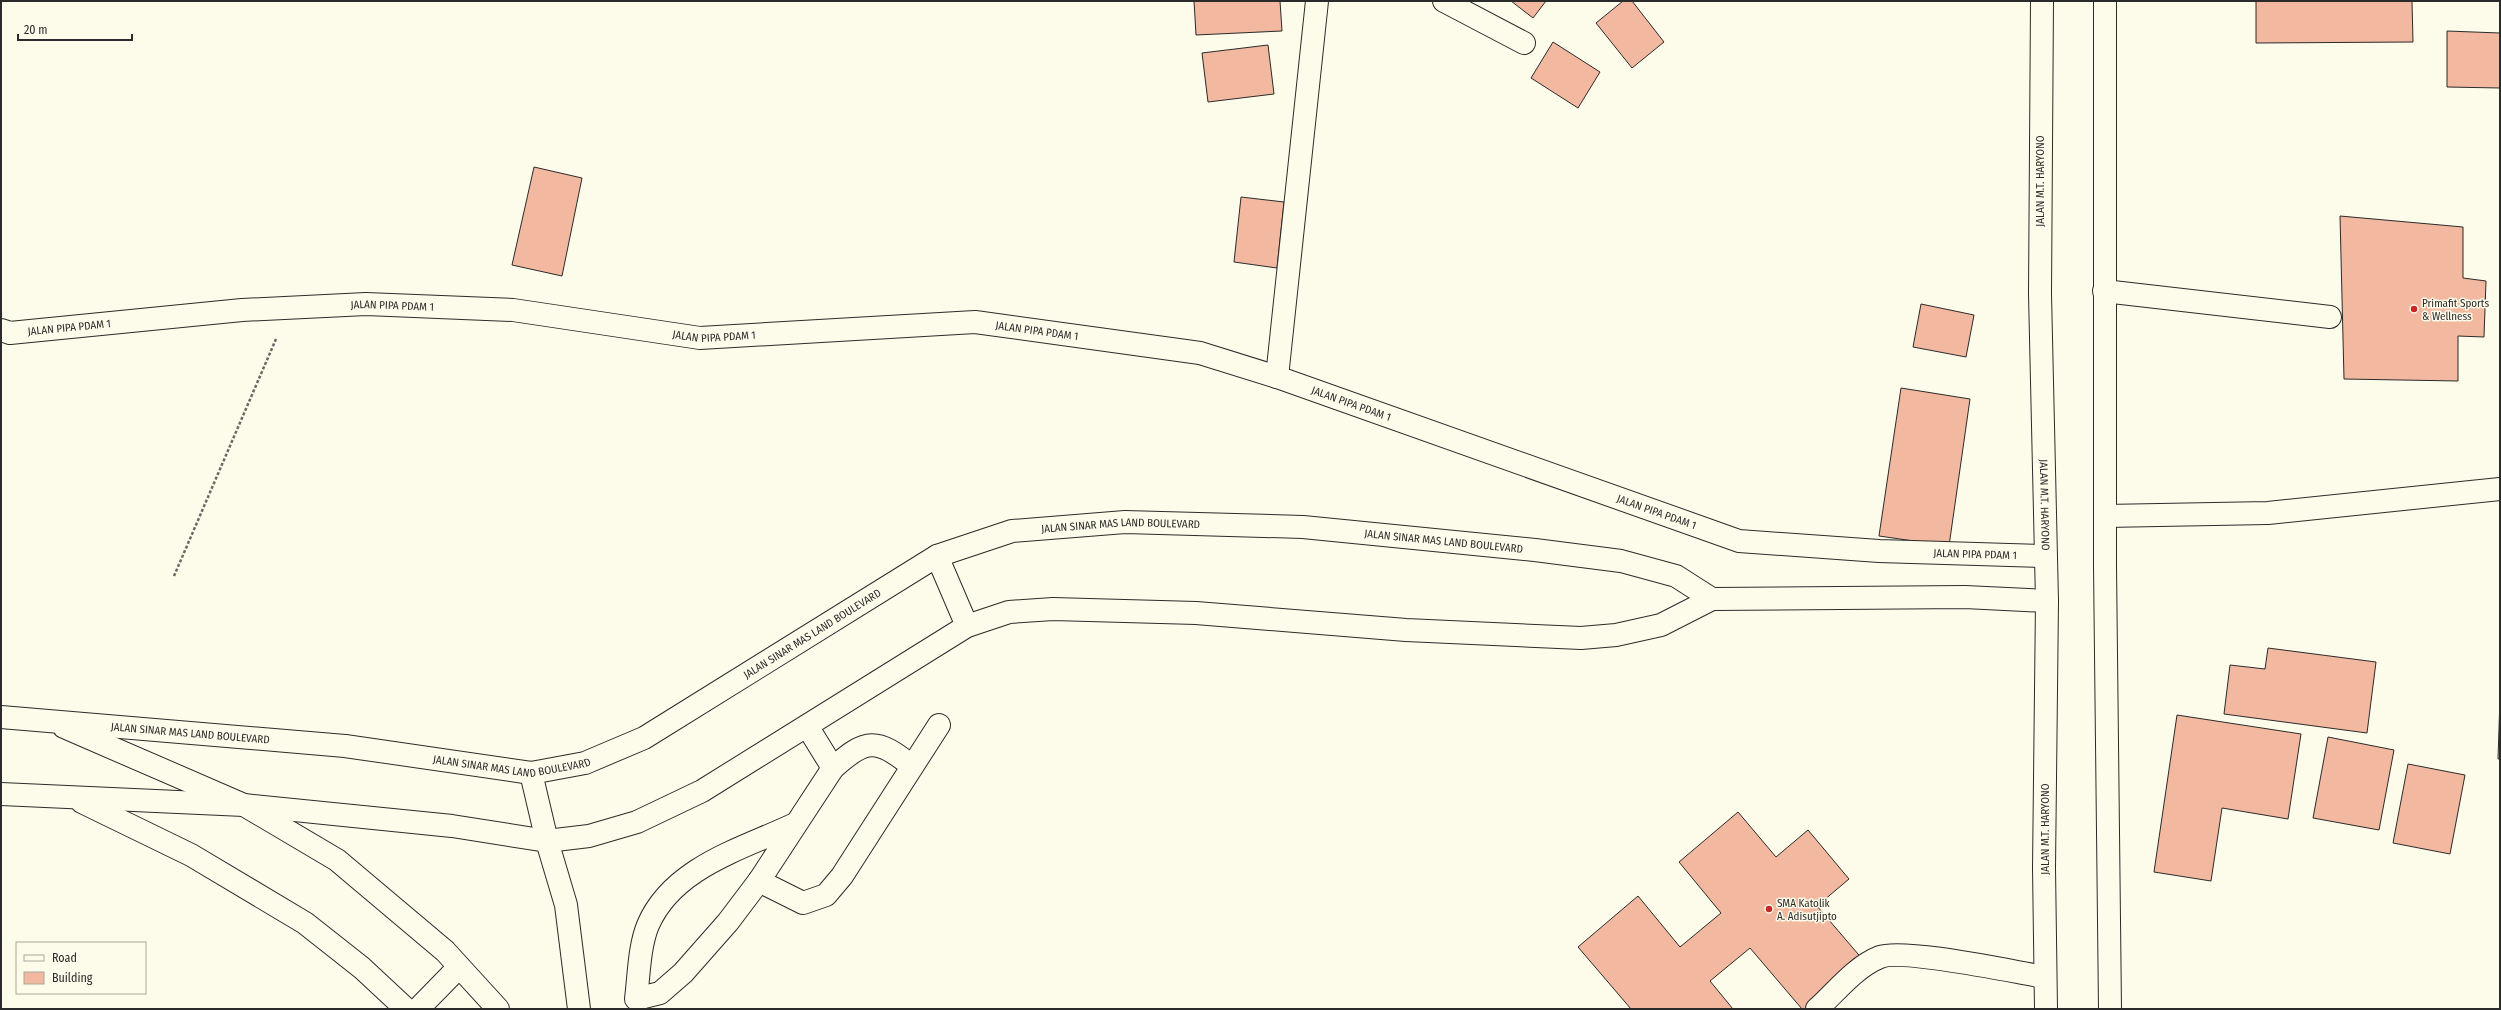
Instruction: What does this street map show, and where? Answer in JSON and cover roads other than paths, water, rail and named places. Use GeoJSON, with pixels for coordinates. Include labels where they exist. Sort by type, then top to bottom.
{"type":"FeatureCollection","features":[{"type":"Feature","properties":{"kind":"main road"},"geometry":{"type":"LineString","coordinates":[[1277,377],[1317,1]]}},
{"type":"Feature","properties":{"kind":"main road"},"geometry":{"type":"LineString","coordinates":[[1444,1],[1524,43]]}},
{"type":"Feature","properties":{"kind":"main road","name":"JALAN M.T. HARYONO"},"geometry":{"type":"LineString","coordinates":[[2042,1],[2040,294],[2044,556],[2047,601],[2046,1009]]}},
{"type":"Feature","properties":{"kind":"main road"},"geometry":{"type":"LineString","coordinates":[[2105,1],[2105,516],[2110,1009]]}},
{"type":"Feature","properties":{"kind":"main road"},"geometry":{"type":"LineString","coordinates":[[2104,291],[2330,317]]}},
{"type":"Feature","properties":{"kind":"main road","name":"JALAN PIPA PDAM 1"},"geometry":{"type":"LineString","coordinates":[[1,330],[10,332],[290,308],[366,304],[513,310],[700,338],[975,322],[1200,353],[1277,377],[1739,541],[1879,551],[2044,556]]}},
{"type":"Feature","properties":{"kind":"main road"},"geometry":{"type":"LineString","coordinates":[[2105,516],[2268,513],[2500,489]]}},
{"type":"Feature","properties":{"kind":"main road","name":"JALAN SINAR MAS LAND BOULEVARD"},"geometry":{"type":"LineString","coordinates":[[1,717],[345,746],[531,773],[585,763],[644,738],[937,556],[1012,531],[1125,522],[1303,527],[1535,550],[1621,561],[1676,576],[1712,599]]}},
{"type":"Feature","properties":{"kind":"main road"},"geometry":{"type":"LineString","coordinates":[[937,556],[967,626]]}},
{"type":"Feature","properties":{"kind":"main road"},"geometry":{"type":"LineString","coordinates":[[1,794],[75,799],[190,801],[244,805],[452,826],[547,841],[589,836],[638,822],[702,791],[967,626],[1009,612],[1053,608],[1196,613],[1406,630],[1581,638],[1616,635],[1661,625],[1712,599],[1965,597],[2047,601]]}},
{"type":"Feature","properties":{"kind":"main road"},"geometry":{"type":"LineString","coordinates":[[48,721],[244,805],[337,860],[445,951],[498,1009]]}},
{"type":"Feature","properties":{"kind":"main road"},"geometry":{"type":"LineString","coordinates":[[759,881],[803,903],[826,894],[842,876],[940,725]]}},
{"type":"Feature","properties":{"kind":"main road"},"geometry":{"type":"LineString","coordinates":[[807,726],[833,768]]}},
{"type":"Feature","properties":{"kind":"main road"},"geometry":{"type":"LineString","coordinates":[[637,1004],[660,993],[683,974],[728,922],[759,881],[833,768],[851,752],[861,747],[876,744],[891,750],[912,766]]}},
{"type":"Feature","properties":{"kind":"main road"},"geometry":{"type":"LineString","coordinates":[[531,773],[547,841],[566,905],[579,1009]]}},
{"type":"Feature","properties":{"kind":"main road"},"geometry":{"type":"LineString","coordinates":[[75,799],[191,855],[305,923],[362,968],[406,1009]]}},
{"type":"Feature","properties":{"kind":"main road"},"geometry":{"type":"LineString","coordinates":[[637,1004],[641,953],[648,926],[659,904],[695,870],[795,824]]}},
{"type":"Feature","properties":{"kind":"main road"},"geometry":{"type":"LineString","coordinates":[[1817,1009],[1862,966],[1882,956],[1898,955],[1922,957],[2045,977]]}},
{"type":"Feature","properties":{"kind":"main road"},"geometry":{"type":"LineString","coordinates":[[418,1009],[459,967]]}},
{"type":"Feature","properties":{"kind":"place","name":"Primafit Sports & Wellness"},"geometry":{"type":"Point","coordinates":[2414,309]}},
{"type":"Feature","properties":{"kind":"place","name":"SMA Katolik A. Adisutjipto"},"geometry":{"type":"Point","coordinates":[1769,909]}}]}
